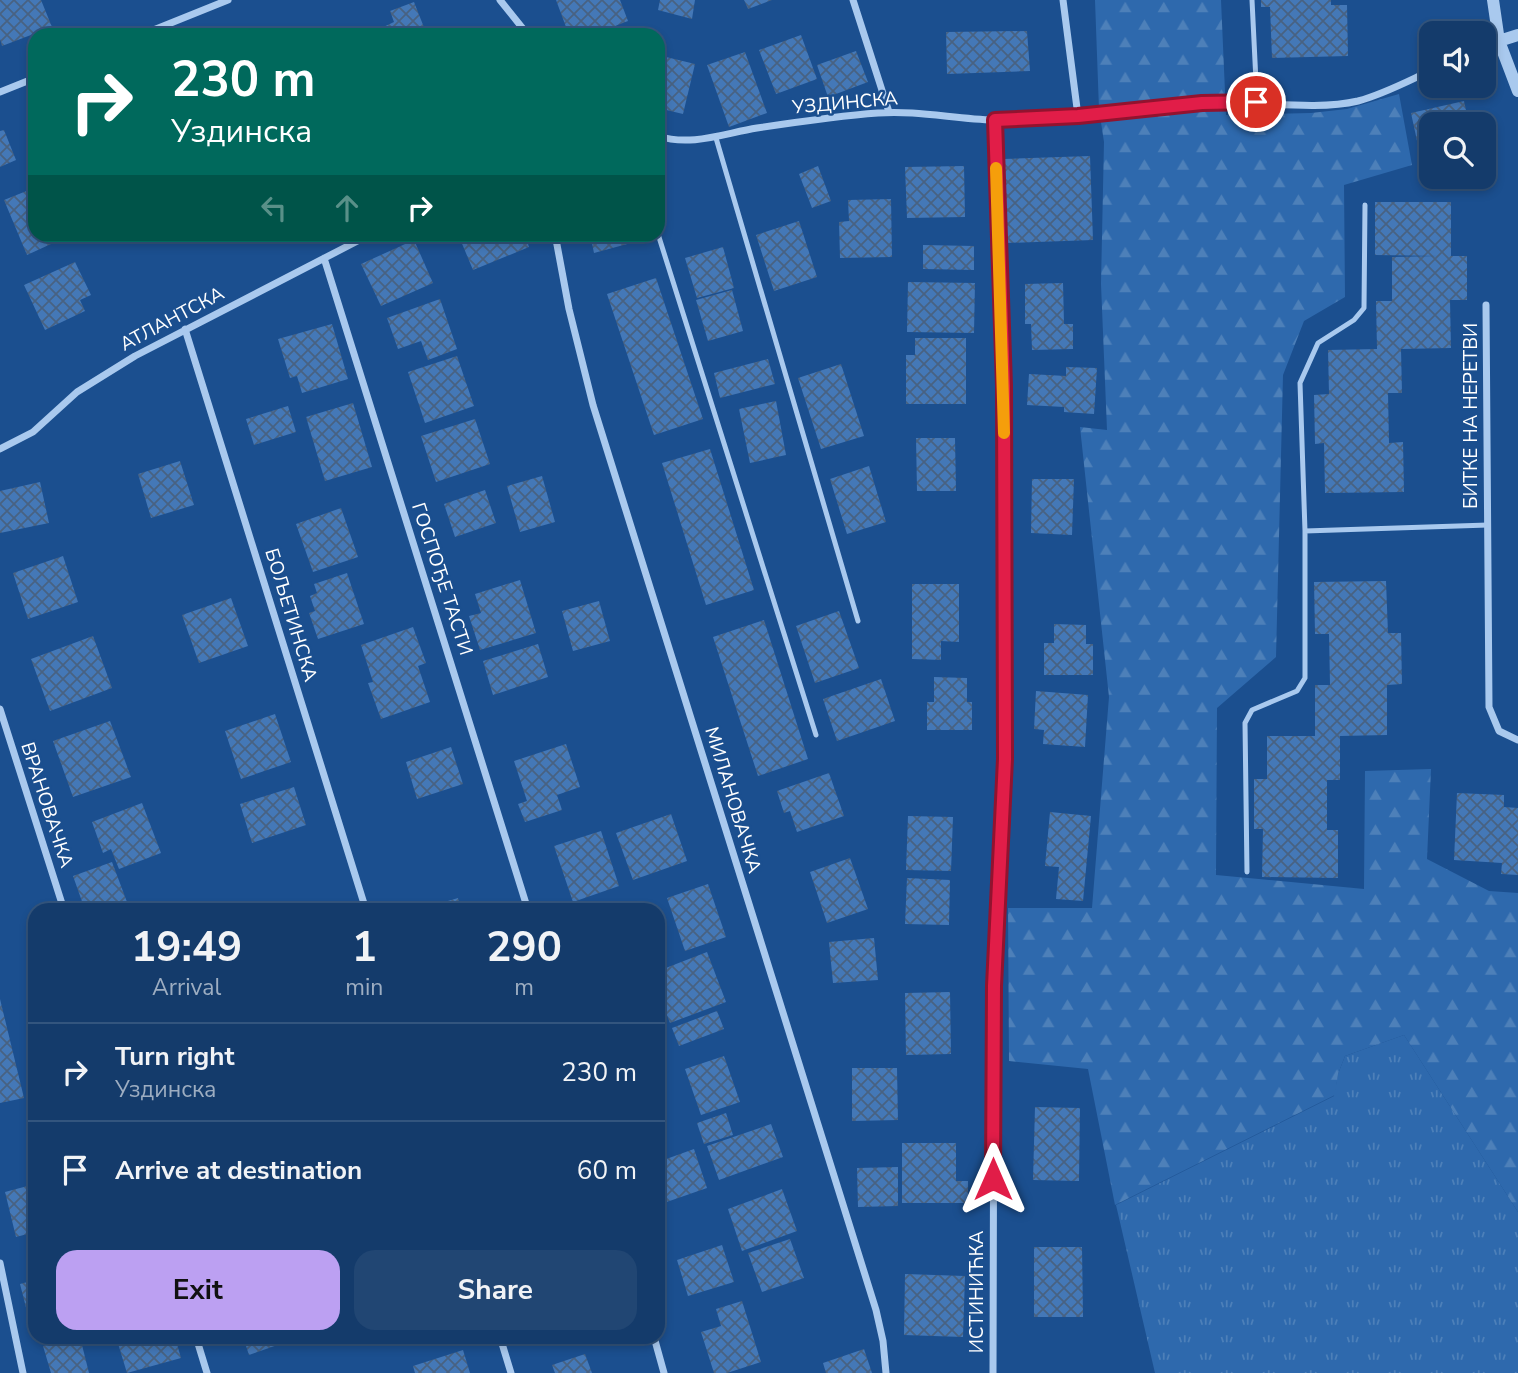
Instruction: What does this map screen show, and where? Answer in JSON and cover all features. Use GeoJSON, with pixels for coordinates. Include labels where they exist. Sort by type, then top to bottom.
{"type":"FeatureCollection","features":[{"type":"Feature","properties":{"kind":"street"},"geometry":{"type":"LineString","coordinates":[[158,28],[228,0]]}},
{"type":"Feature","properties":{"kind":"street"},"geometry":{"type":"LineString","coordinates":[[500,0],[522,28]]}},
{"type":"Feature","properties":{"kind":"street"},"geometry":{"type":"LineString","coordinates":[[853,0],[888,112]]}},
{"type":"Feature","properties":{"kind":"street"},"geometry":{"type":"LineString","coordinates":[[1063,0],[1078,116]]}},
{"type":"Feature","properties":{"kind":"street"},"geometry":{"type":"LineString","coordinates":[[1493,0],[1499,41],[1518,91]]}},
{"type":"Feature","properties":{"kind":"street"},"geometry":{"type":"LineString","coordinates":[[1496,42],[1518,35]]}},
{"type":"Feature","properties":{"kind":"street","name":"УЗДИНСКА"},"geometry":{"type":"LineString","coordinates":[[665,137],[716,138],[750,129],[832,116],[888,112],[995,120],[1078,116],[1202,103],[1319,105],[1357,101],[1419,76]]}},
{"type":"Feature","properties":{"kind":"street"},"geometry":{"type":"LineString","coordinates":[[0,92],[28,81]]}},
{"type":"Feature","properties":{"kind":"street","name":"ИСТИНИЋКА"},"geometry":{"type":"LineString","coordinates":[[993,1373],[994,986],[1005,759],[1004,386],[995,120]]}},
{"type":"Feature","properties":{"kind":"street","name":"АТЛАНТСКА"},"geometry":{"type":"LineString","coordinates":[[0,449],[33,432],[61,404],[93,381],[185,328],[355,242]]}},
{"type":"Feature","properties":{"kind":"street","name":"МИЛАНОВАЧКА"},"geometry":{"type":"LineString","coordinates":[[556,242],[569,309],[593,405],[876,1310],[886,1373]]}},
{"type":"Feature","properties":{"kind":"street","name":"ГОСПОЂЕ ТАСТИ"},"geometry":{"type":"LineString","coordinates":[[324,258],[526,903]]}},
{"type":"Feature","properties":{"kind":"street","name":"БИТКЕ НА НЕРЕТВИ"},"geometry":{"type":"LineString","coordinates":[[1486,305],[1489,708],[1499,731],[1518,740]]}},
{"type":"Feature","properties":{"kind":"street","name":"БОЉЕТИНСКА"},"geometry":{"type":"LineString","coordinates":[[185,328],[364,903]]}},
{"type":"Feature","properties":{"kind":"street","name":"ВРАНОВАЧКА"},"geometry":{"type":"LineString","coordinates":[[0,709],[62,903]]}},
{"type":"Feature","properties":{"kind":"street"},"geometry":{"type":"LineString","coordinates":[[0,1263],[23,1373]]}},
{"type":"Feature","properties":{"kind":"street"},"geometry":{"type":"LineString","coordinates":[[198,1344],[207,1373]]}},
{"type":"Feature","properties":{"kind":"street"},"geometry":{"type":"LineString","coordinates":[[502,1344],[511,1373]]}},
{"type":"Feature","properties":{"kind":"street"},"geometry":{"type":"LineString","coordinates":[[656,1344],[664,1373]]}},
{"type":"Feature","properties":{"kind":"lane"},"geometry":{"type":"LineString","coordinates":[[1252,0],[1256,102]]}},
{"type":"Feature","properties":{"kind":"lane"},"geometry":{"type":"LineString","coordinates":[[716,138],[858,621]]}},
{"type":"Feature","properties":{"kind":"lane"},"geometry":{"type":"LineString","coordinates":[[1247,872],[1245,723],[1252,709],[1297,691],[1305,678],[1305,531],[1300,383],[1318,343],[1354,320],[1364,308],[1365,205]]}},
{"type":"Feature","properties":{"kind":"lane"},"geometry":{"type":"LineString","coordinates":[[661,242],[816,735]]}},
{"type":"Feature","properties":{"kind":"lane","name":"БИТКЕ НА НЕРЕТВИ"},"geometry":{"type":"LineString","coordinates":[[1305,531],[1488,526]]}},
{"type":"Feature","properties":{"kind":"green space"},"geometry":{"type":"Polygon","coordinates":[[[1095,0],[1221,0],[1226,115],[1311,113],[1347,109],[1399,94],[1412,165],[1344,185],[1345,297],[1304,321],[1283,375],[1276,657],[1217,708],[1216,875],[1364,889],[1365,771],[1431,769],[1427,859],[1489,891],[1518,893],[1518,1212],[1404,1035],[1345,1056],[1338,1074],[1335,1095],[1115,1205],[1088,1069],[1009,1061],[1008,908],[1092,908],[1109,697],[1080,427],[1107,430],[1101,284],[1104,142],[1099,109],[1095,0]]]}},
{"type":"Feature","properties":{"kind":"green space"},"geometry":{"type":"Polygon","coordinates":[[[1404,1035],[1518,1212],[1518,1373],[1155,1373],[1116,1205],[1334,1096],[1345,1056],[1404,1035]]]}},
{"type":"Feature","properties":{"kind":"building"},"geometry":{"type":"Polygon","coordinates":[[[0,0],[41,0],[52,27],[28,28],[28,36],[2,46],[0,0]]]}},
{"type":"Feature","properties":{"kind":"building"},"geometry":{"type":"Polygon","coordinates":[[[556,0],[620,0],[628,21],[610,28],[566,28],[556,0]]]}},
{"type":"Feature","properties":{"kind":"building"},"geometry":{"type":"Polygon","coordinates":[[[660,0],[695,0],[692,19],[658,10],[660,0]]]}},
{"type":"Feature","properties":{"kind":"building"},"geometry":{"type":"Polygon","coordinates":[[[744,0],[772,0],[748,9],[744,0]]]}},
{"type":"Feature","properties":{"kind":"building"},"geometry":{"type":"Polygon","coordinates":[[[1261,0],[1331,0],[1331,5],[1347,5],[1348,56],[1272,58],[1270,7],[1261,7],[1261,0]]]}},
{"type":"Feature","properties":{"kind":"building"},"geometry":{"type":"Polygon","coordinates":[[[414,2],[424,28],[381,28],[394,22],[390,11],[414,2]]]}},
{"type":"Feature","properties":{"kind":"building"},"geometry":{"type":"Polygon","coordinates":[[[1027,31],[1030,71],[947,74],[946,32],[1027,31]]]}},
{"type":"Feature","properties":{"kind":"building"},"geometry":{"type":"Polygon","coordinates":[[[801,35],[817,79],[776,94],[759,50],[801,35]]]}},
{"type":"Feature","properties":{"kind":"building"},"geometry":{"type":"Polygon","coordinates":[[[856,51],[868,82],[828,97],[817,65],[856,51]]]}},
{"type":"Feature","properties":{"kind":"building"},"geometry":{"type":"Polygon","coordinates":[[[745,52],[767,113],[729,127],[707,65],[745,52]]]}},
{"type":"Feature","properties":{"kind":"building"},"geometry":{"type":"Polygon","coordinates":[[[665,57],[695,64],[683,114],[665,110],[665,57]]]}},
{"type":"Feature","properties":{"kind":"building"},"geometry":{"type":"Polygon","coordinates":[[[1464,101],[1466,112],[1419,112],[1419,150],[1411,113],[1464,101]]]}},
{"type":"Feature","properties":{"kind":"building"},"geometry":{"type":"Polygon","coordinates":[[[4,130],[16,160],[0,167],[0,131],[4,130]]]}},
{"type":"Feature","properties":{"kind":"building"},"geometry":{"type":"Polygon","coordinates":[[[1090,156],[1093,240],[1007,243],[1004,159],[1090,156]]]}},
{"type":"Feature","properties":{"kind":"building"},"geometry":{"type":"Polygon","coordinates":[[[818,166],[831,201],[812,208],[799,174],[818,166]]]}},
{"type":"Feature","properties":{"kind":"building"},"geometry":{"type":"Polygon","coordinates":[[[964,166],[965,217],[907,218],[905,167],[964,166]]]}},
{"type":"Feature","properties":{"kind":"building"},"geometry":{"type":"Polygon","coordinates":[[[28,190],[28,242],[51,244],[27,255],[4,200],[28,190]]]}},
{"type":"Feature","properties":{"kind":"building"},"geometry":{"type":"Polygon","coordinates":[[[891,199],[892,257],[840,258],[839,222],[849,221],[848,200],[891,199]]]}},
{"type":"Feature","properties":{"kind":"building"},"geometry":{"type":"Polygon","coordinates":[[[1375,202],[1451,202],[1451,256],[1467,256],[1467,300],[1450,300],[1451,348],[1401,349],[1402,393],[1388,393],[1389,443],[1403,442],[1404,492],[1325,493],[1324,443],[1315,444],[1314,395],[1329,394],[1328,350],[1377,349],[1376,301],[1392,301],[1392,257],[1439,256],[1375,255],[1375,202]]]}},
{"type":"Feature","properties":{"kind":"building"},"geometry":{"type":"Polygon","coordinates":[[[799,221],[817,277],[774,291],[756,235],[799,221]]]}},
{"type":"Feature","properties":{"kind":"building"},"geometry":{"type":"Polygon","coordinates":[[[415,242],[433,283],[381,306],[361,264],[415,242]]]}},
{"type":"Feature","properties":{"kind":"building"},"geometry":{"type":"Polygon","coordinates":[[[461,242],[527,242],[529,247],[473,270],[461,242]]]}},
{"type":"Feature","properties":{"kind":"building"},"geometry":{"type":"Polygon","coordinates":[[[592,242],[635,242],[594,253],[592,242]]]}},
{"type":"Feature","properties":{"kind":"building"},"geometry":{"type":"Polygon","coordinates":[[[923,245],[974,246],[974,270],[923,269],[923,245]]]}},
{"type":"Feature","properties":{"kind":"building"},"geometry":{"type":"Polygon","coordinates":[[[723,247],[734,288],[697,298],[685,258],[723,247]]]}},
{"type":"Feature","properties":{"kind":"building"},"geometry":{"type":"Polygon","coordinates":[[[75,262],[91,295],[80,300],[85,311],[45,330],[24,285],[75,262]]]}},
{"type":"Feature","properties":{"kind":"building"},"geometry":{"type":"Polygon","coordinates":[[[656,278],[703,419],[654,435],[607,294],[656,278]]]}},
{"type":"Feature","properties":{"kind":"building"},"geometry":{"type":"Polygon","coordinates":[[[908,282],[975,283],[974,333],[907,332],[908,282]]]}},
{"type":"Feature","properties":{"kind":"building"},"geometry":{"type":"Polygon","coordinates":[[[1063,283],[1064,324],[1073,324],[1073,349],[1032,350],[1031,324],[1025,324],[1025,284],[1063,283]]]}},
{"type":"Feature","properties":{"kind":"building"},"geometry":{"type":"Polygon","coordinates":[[[732,290],[743,331],[708,341],[696,300],[732,290]]]}},
{"type":"Feature","properties":{"kind":"building"},"geometry":{"type":"Polygon","coordinates":[[[440,299],[457,349],[428,360],[421,341],[398,349],[387,318],[440,299]]]}},
{"type":"Feature","properties":{"kind":"building"},"geometry":{"type":"Polygon","coordinates":[[[332,324],[348,379],[302,393],[297,376],[290,378],[278,339],[332,324]]]}},
{"type":"Feature","properties":{"kind":"building"},"geometry":{"type":"Polygon","coordinates":[[[915,338],[966,338],[966,404],[906,404],[906,355],[915,355],[915,338]]]}},
{"type":"Feature","properties":{"kind":"building"},"geometry":{"type":"Polygon","coordinates":[[[457,356],[474,406],[425,423],[408,372],[457,356]]]}},
{"type":"Feature","properties":{"kind":"building"},"geometry":{"type":"Polygon","coordinates":[[[768,359],[775,384],[720,398],[714,373],[768,359]]]}},
{"type":"Feature","properties":{"kind":"building"},"geometry":{"type":"Polygon","coordinates":[[[841,364],[864,436],[821,449],[798,378],[841,364]]]}},
{"type":"Feature","properties":{"kind":"building"},"geometry":{"type":"Polygon","coordinates":[[[1066,367],[1097,368],[1094,414],[1064,412],[1064,407],[1027,405],[1029,374],[1066,376],[1066,367]]]}},
{"type":"Feature","properties":{"kind":"building"},"geometry":{"type":"Polygon","coordinates":[[[776,401],[786,455],[750,463],[739,409],[776,401]]]}},
{"type":"Feature","properties":{"kind":"building"},"geometry":{"type":"Polygon","coordinates":[[[353,403],[372,467],[325,481],[306,417],[353,403]]]}},
{"type":"Feature","properties":{"kind":"building"},"geometry":{"type":"Polygon","coordinates":[[[288,406],[296,432],[254,445],[246,419],[288,406]]]}},
{"type":"Feature","properties":{"kind":"building"},"geometry":{"type":"Polygon","coordinates":[[[475,419],[490,464],[436,482],[421,436],[475,419]]]}},
{"type":"Feature","properties":{"kind":"building"},"geometry":{"type":"Polygon","coordinates":[[[916,438],[955,438],[956,491],[917,491],[916,438]]]}},
{"type":"Feature","properties":{"kind":"building"},"geometry":{"type":"Polygon","coordinates":[[[710,449],[754,590],[706,605],[662,463],[710,449]]]}},
{"type":"Feature","properties":{"kind":"building"},"geometry":{"type":"Polygon","coordinates":[[[180,461],[194,505],[151,518],[138,474],[180,461]]]}},
{"type":"Feature","properties":{"kind":"building"},"geometry":{"type":"Polygon","coordinates":[[[869,466],[886,522],[847,534],[830,479],[869,466]]]}},
{"type":"Feature","properties":{"kind":"building"},"geometry":{"type":"Polygon","coordinates":[[[542,476],[555,522],[520,532],[507,486],[542,476]]]}},
{"type":"Feature","properties":{"kind":"building"},"geometry":{"type":"Polygon","coordinates":[[[1032,479],[1074,479],[1072,535],[1031,533],[1032,479]]]}},
{"type":"Feature","properties":{"kind":"building"},"geometry":{"type":"Polygon","coordinates":[[[40,482],[49,523],[0,533],[0,491],[40,482]]]}},
{"type":"Feature","properties":{"kind":"building"},"geometry":{"type":"Polygon","coordinates":[[[485,490],[496,523],[455,537],[444,504],[485,490]]]}},
{"type":"Feature","properties":{"kind":"building"},"geometry":{"type":"Polygon","coordinates":[[[341,508],[358,557],[313,572],[296,524],[341,508]]]}},
{"type":"Feature","properties":{"kind":"building"},"geometry":{"type":"Polygon","coordinates":[[[63,556],[78,602],[28,619],[13,573],[63,556]]]}},
{"type":"Feature","properties":{"kind":"building"},"geometry":{"type":"Polygon","coordinates":[[[347,573],[364,624],[318,639],[309,613],[315,611],[310,596],[317,593],[314,584],[347,573]]]}},
{"type":"Feature","properties":{"kind":"building"},"geometry":{"type":"Polygon","coordinates":[[[520,580],[536,633],[480,650],[469,616],[481,613],[475,594],[520,580]]]}},
{"type":"Feature","properties":{"kind":"building"},"geometry":{"type":"Polygon","coordinates":[[[1386,581],[1388,633],[1401,633],[1402,684],[1387,685],[1387,735],[1340,736],[1340,780],[1327,780],[1327,830],[1338,830],[1338,878],[1262,877],[1263,829],[1254,829],[1254,779],[1267,779],[1267,736],[1315,736],[1315,685],[1330,685],[1329,634],[1315,634],[1314,582],[1386,581]]]}},
{"type":"Feature","properties":{"kind":"building"},"geometry":{"type":"Polygon","coordinates":[[[912,584],[959,584],[959,642],[941,641],[941,660],[912,659],[912,584]]]}},
{"type":"Feature","properties":{"kind":"building"},"geometry":{"type":"Polygon","coordinates":[[[231,598],[248,646],[199,663],[182,615],[231,598]]]}},
{"type":"Feature","properties":{"kind":"building"},"geometry":{"type":"Polygon","coordinates":[[[599,601],[610,641],[573,651],[562,611],[599,601]]]}},
{"type":"Feature","properties":{"kind":"building"},"geometry":{"type":"Polygon","coordinates":[[[839,611],[859,668],[815,683],[796,626],[839,611]]]}},
{"type":"Feature","properties":{"kind":"building"},"geometry":{"type":"Polygon","coordinates":[[[764,620],[808,759],[758,776],[713,637],[764,620]]]}},
{"type":"Feature","properties":{"kind":"building"},"geometry":{"type":"Polygon","coordinates":[[[1054,624],[1086,625],[1086,644],[1093,644],[1093,675],[1044,675],[1044,643],[1054,643],[1054,624]]]}},
{"type":"Feature","properties":{"kind":"building"},"geometry":{"type":"Polygon","coordinates":[[[413,627],[426,663],[418,666],[430,702],[381,719],[368,683],[373,682],[361,645],[413,627]]]}},
{"type":"Feature","properties":{"kind":"building"},"geometry":{"type":"Polygon","coordinates":[[[93,636],[112,688],[50,711],[31,659],[93,636]]]}},
{"type":"Feature","properties":{"kind":"building"},"geometry":{"type":"Polygon","coordinates":[[[538,644],[548,677],[493,695],[483,661],[538,644]]]}},
{"type":"Feature","properties":{"kind":"building"},"geometry":{"type":"Polygon","coordinates":[[[934,677],[967,678],[967,702],[972,702],[972,730],[927,730],[927,702],[934,702],[934,677]]]}},
{"type":"Feature","properties":{"kind":"building"},"geometry":{"type":"Polygon","coordinates":[[[881,679],[895,721],[837,741],[823,699],[881,679]]]}},
{"type":"Feature","properties":{"kind":"building"},"geometry":{"type":"Polygon","coordinates":[[[1036,691],[1088,695],[1085,747],[1043,744],[1044,730],[1034,729],[1036,691]]]}},
{"type":"Feature","properties":{"kind":"building"},"geometry":{"type":"Polygon","coordinates":[[[275,714],[291,762],[241,779],[225,731],[275,714]]]}},
{"type":"Feature","properties":{"kind":"building"},"geometry":{"type":"Polygon","coordinates":[[[110,721],[131,777],[73,797],[53,741],[110,721]]]}},
{"type":"Feature","properties":{"kind":"building"},"geometry":{"type":"Polygon","coordinates":[[[566,744],[580,787],[557,795],[562,810],[525,822],[518,804],[527,801],[514,761],[566,744]]]}},
{"type":"Feature","properties":{"kind":"building"},"geometry":{"type":"Polygon","coordinates":[[[451,747],[463,784],[417,799],[406,762],[451,747]]]}},
{"type":"Feature","properties":{"kind":"building"},"geometry":{"type":"Polygon","coordinates":[[[829,773],[844,816],[797,832],[790,811],[784,813],[777,791],[829,773]]]}},
{"type":"Feature","properties":{"kind":"building"},"geometry":{"type":"Polygon","coordinates":[[[294,787],[306,825],[252,843],[240,804],[294,787]]]}},
{"type":"Feature","properties":{"kind":"building"},"geometry":{"type":"Polygon","coordinates":[[[1457,793],[1504,795],[1504,807],[1518,808],[1518,875],[1501,874],[1502,863],[1454,860],[1457,793]]]}},
{"type":"Feature","properties":{"kind":"building"},"geometry":{"type":"Polygon","coordinates":[[[142,803],[161,853],[119,869],[111,849],[103,853],[92,822],[142,803]]]}},
{"type":"Feature","properties":{"kind":"building"},"geometry":{"type":"Polygon","coordinates":[[[1050,812],[1091,816],[1083,901],[1056,899],[1059,867],[1045,866],[1050,812]]]}},
{"type":"Feature","properties":{"kind":"building"},"geometry":{"type":"Polygon","coordinates":[[[671,814],[687,861],[633,880],[616,833],[671,814]]]}},
{"type":"Feature","properties":{"kind":"building"},"geometry":{"type":"Polygon","coordinates":[[[908,816],[953,817],[951,871],[906,870],[908,816]]]}},
{"type":"Feature","properties":{"kind":"building"},"geometry":{"type":"Polygon","coordinates":[[[601,831],[619,886],[573,902],[554,846],[601,831]]]}},
{"type":"Feature","properties":{"kind":"building"},"geometry":{"type":"Polygon","coordinates":[[[850,858],[868,909],[827,923],[810,872],[850,858]]]}},
{"type":"Feature","properties":{"kind":"building"},"geometry":{"type":"Polygon","coordinates":[[[112,862],[127,903],[83,903],[73,876],[112,862]]]}},
{"type":"Feature","properties":{"kind":"building"},"geometry":{"type":"Polygon","coordinates":[[[907,878],[950,880],[949,925],[905,924],[907,878]]]}},
{"type":"Feature","properties":{"kind":"building"},"geometry":{"type":"Polygon","coordinates":[[[708,884],[726,937],[685,951],[667,898],[708,884]]]}},
{"type":"Feature","properties":{"kind":"building"},"geometry":{"type":"Polygon","coordinates":[[[458,898],[459,903],[441,903],[458,898]]]}},
{"type":"Feature","properties":{"kind":"building"},"geometry":{"type":"Polygon","coordinates":[[[874,938],[878,980],[833,983],[829,942],[874,938]]]}},
{"type":"Feature","properties":{"kind":"building"},"geometry":{"type":"Polygon","coordinates":[[[707,952],[726,1002],[670,1023],[665,1010],[665,968],[707,952]]]}},
{"type":"Feature","properties":{"kind":"building"},"geometry":{"type":"Polygon","coordinates":[[[950,992],[951,1054],[906,1055],[905,993],[950,992]]]}},
{"type":"Feature","properties":{"kind":"building"},"geometry":{"type":"Polygon","coordinates":[[[0,999],[24,1098],[0,1103],[0,999]]]}},
{"type":"Feature","properties":{"kind":"building"},"geometry":{"type":"Polygon","coordinates":[[[717,1011],[724,1029],[679,1046],[672,1028],[717,1011]]]}},
{"type":"Feature","properties":{"kind":"building"},"geometry":{"type":"Polygon","coordinates":[[[724,1056],[740,1102],[701,1115],[685,1069],[724,1056]]]}},
{"type":"Feature","properties":{"kind":"building"},"geometry":{"type":"Polygon","coordinates":[[[852,1068],[897,1068],[898,1120],[852,1121],[852,1068]]]}},
{"type":"Feature","properties":{"kind":"building"},"geometry":{"type":"Polygon","coordinates":[[[1035,1107],[1080,1108],[1079,1181],[1033,1180],[1035,1107]]]}},
{"type":"Feature","properties":{"kind":"building"},"geometry":{"type":"Polygon","coordinates":[[[726,1113],[733,1135],[704,1144],[697,1123],[726,1113]]]}},
{"type":"Feature","properties":{"kind":"building"},"geometry":{"type":"Polygon","coordinates":[[[771,1124],[783,1157],[719,1180],[707,1146],[771,1124]]]}},
{"type":"Feature","properties":{"kind":"building"},"geometry":{"type":"Polygon","coordinates":[[[902,1143],[956,1143],[956,1181],[968,1181],[968,1203],[902,1203],[902,1143]]]}},
{"type":"Feature","properties":{"kind":"building"},"geometry":{"type":"Polygon","coordinates":[[[694,1149],[707,1188],[665,1203],[665,1159],[694,1149]]]}},
{"type":"Feature","properties":{"kind":"building"},"geometry":{"type":"Polygon","coordinates":[[[898,1167],[898,1206],[858,1207],[857,1168],[898,1167]]]}},
{"type":"Feature","properties":{"kind":"building"},"geometry":{"type":"Polygon","coordinates":[[[28,1186],[28,1234],[16,1237],[5,1192],[28,1186]]]}},
{"type":"Feature","properties":{"kind":"building"},"geometry":{"type":"Polygon","coordinates":[[[782,1189],[797,1231],[742,1251],[728,1209],[782,1189]]]}},
{"type":"Feature","properties":{"kind":"building"},"geometry":{"type":"Polygon","coordinates":[[[790,1239],[804,1278],[762,1292],[748,1253],[790,1239]]]}},
{"type":"Feature","properties":{"kind":"building"},"geometry":{"type":"Polygon","coordinates":[[[722,1245],[734,1282],[688,1296],[677,1260],[722,1245]]]}},
{"type":"Feature","properties":{"kind":"building"},"geometry":{"type":"Polygon","coordinates":[[[1034,1247],[1082,1247],[1083,1317],[1034,1317],[1034,1247]]]}},
{"type":"Feature","properties":{"kind":"building"},"geometry":{"type":"Polygon","coordinates":[[[905,1274],[965,1276],[963,1337],[904,1335],[905,1274]]]}},
{"type":"Feature","properties":{"kind":"building"},"geometry":{"type":"Polygon","coordinates":[[[28,1282],[28,1315],[20,1284],[28,1282]]]}},
{"type":"Feature","properties":{"kind":"building"},"geometry":{"type":"Polygon","coordinates":[[[742,1301],[761,1362],[727,1373],[714,1373],[701,1332],[721,1326],[716,1309],[742,1301]]]}},
{"type":"Feature","properties":{"kind":"building"},"geometry":{"type":"Polygon","coordinates":[[[82,1344],[89,1373],[51,1373],[43,1346],[82,1344]]]}},
{"type":"Feature","properties":{"kind":"building"},"geometry":{"type":"Polygon","coordinates":[[[118,1344],[177,1344],[181,1358],[127,1373],[118,1344]]]}},
{"type":"Feature","properties":{"kind":"building"},"geometry":{"type":"Polygon","coordinates":[[[245,1344],[280,1344],[249,1355],[245,1344]]]}},
{"type":"Feature","properties":{"kind":"building"},"geometry":{"type":"Polygon","coordinates":[[[864,1349],[872,1373],[826,1373],[823,1363],[864,1349]]]}},
{"type":"Feature","properties":{"kind":"building"},"geometry":{"type":"Polygon","coordinates":[[[463,1350],[470,1373],[415,1373],[413,1366],[463,1350]]]}},
{"type":"Feature","properties":{"kind":"building"},"geometry":{"type":"Polygon","coordinates":[[[585,1354],[592,1373],[555,1373],[552,1365],[585,1354]]]}},
{"type":"Feature","properties":{"kind":"slow traffic"},"geometry":{"type":"LineString","coordinates":[[996,168],[1004,433]]}},
{"type":"Feature","properties":{"kind":"route"},"geometry":{"type":"LineString","coordinates":[[993,1179],[994,986],[1005,759],[1004,386],[995,120],[1078,116],[1202,103],[1256,102]]}}]}
